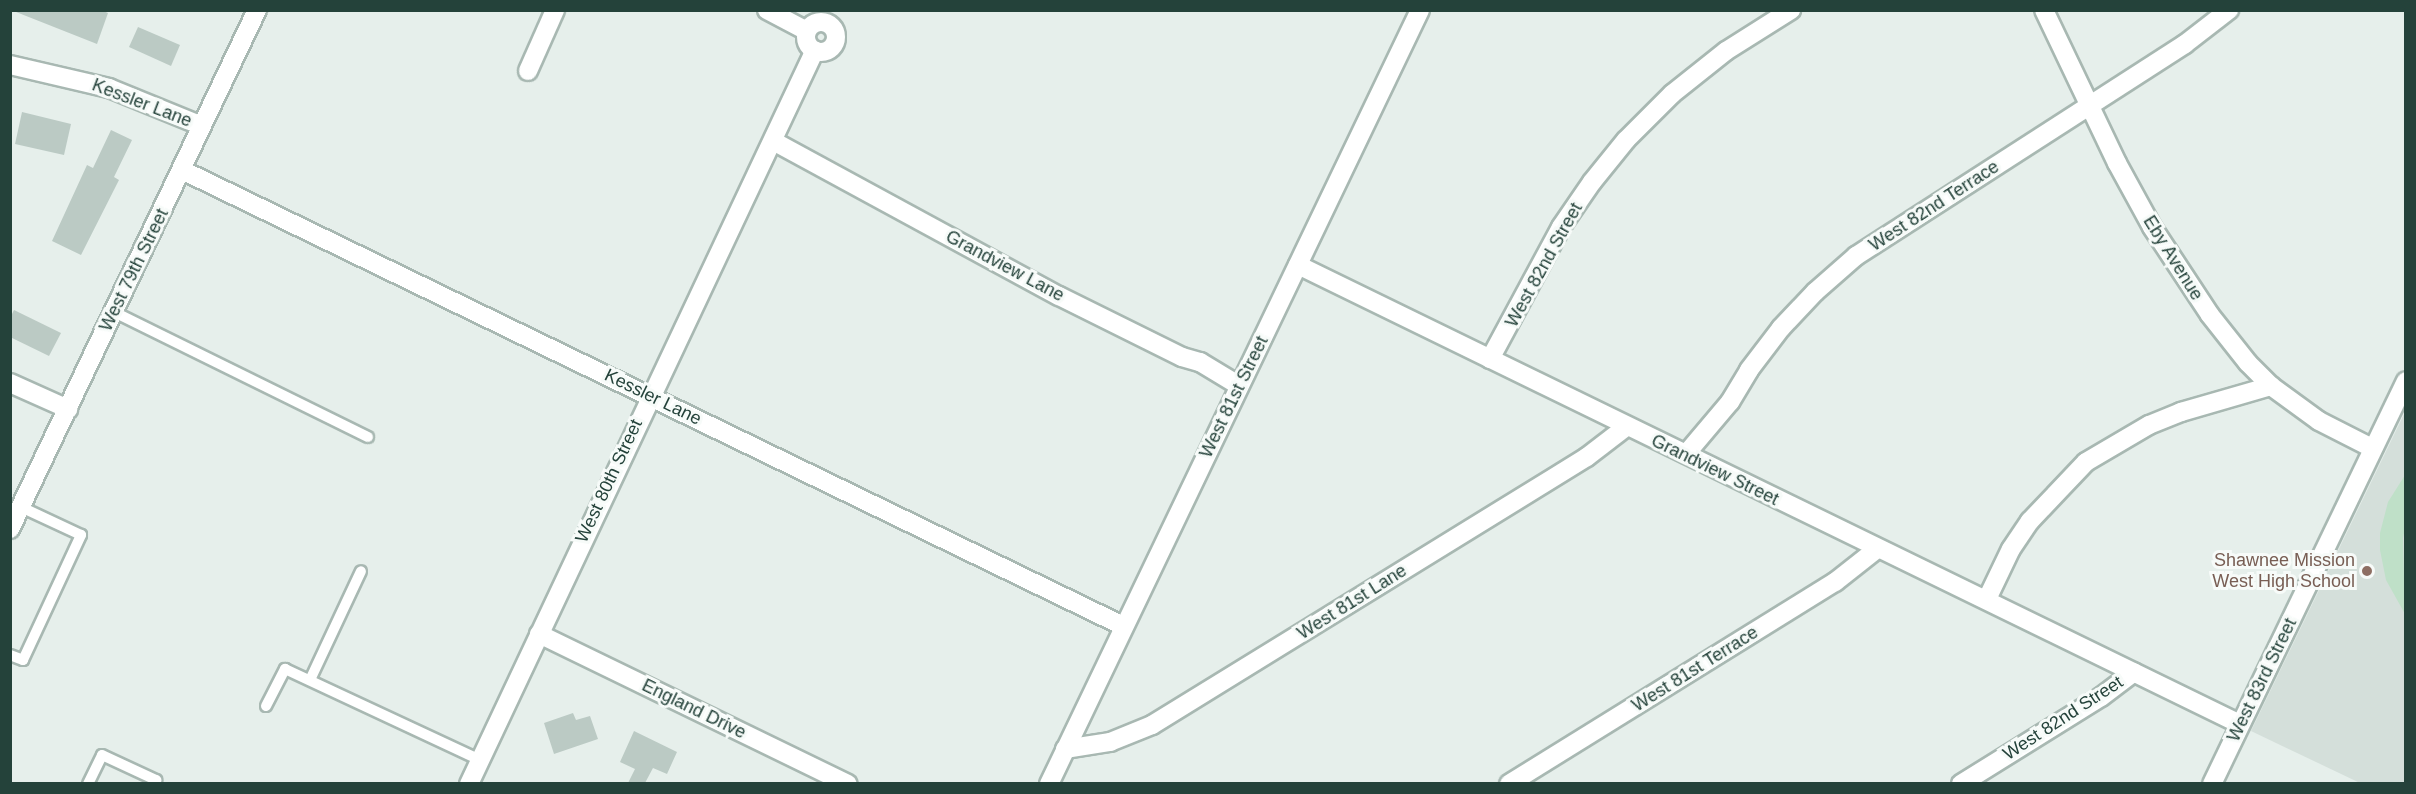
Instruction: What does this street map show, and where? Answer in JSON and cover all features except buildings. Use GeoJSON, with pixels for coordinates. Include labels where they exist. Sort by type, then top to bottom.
{"type":"FeatureCollection","features":[{"type":"Feature","properties":{"kind":"street","name":"West 79th Street"},"geometry":{"type":"LineString","coordinates":[[10,530],[257,10]]}},
{"type":"Feature","properties":{"kind":"street"},"geometry":{"type":"LineString","coordinates":[[528,71],[555,10]]}},
{"type":"Feature","properties":{"kind":"street"},"geometry":{"type":"LineString","coordinates":[[767,10],[807,30]]}},
{"type":"Feature","properties":{"kind":"street","name":"West 81st Street"},"geometry":{"type":"LineString","coordinates":[[1049,783],[1238,385],[1420,10]]}},
{"type":"Feature","properties":{"kind":"street","name":"West 82nd Street"},"geometry":{"type":"LineString","coordinates":[[1490,359],[1561,227],[1592,182],[1626,140],[1672,94],[1717,58],[1791,10]]}},
{"type":"Feature","properties":{"kind":"street","name":"Eby Avenue"},"geometry":{"type":"LineString","coordinates":[[2044,10],[2122,172],[2186,281],[2248,363],[2271,386],[2319,421],[2372,448]]}},
{"type":"Feature","properties":{"kind":"street","name":"West 82nd Terrace"},"geometry":{"type":"LineString","coordinates":[[1686,454],[1730,402],[1749,370],[1781,328],[1815,292],[1856,256],[2185,44],[2229,10]]}},
{"type":"Feature","properties":{"kind":"street"},"geometry":{"type":"LineString","coordinates":[[831,17],[836,31],[833,45],[826,51],[814,50],[806,41],[807,30],[831,17]]}},
{"type":"Feature","properties":{"kind":"street","name":"West 80th Street"},"geometry":{"type":"LineString","coordinates":[[469,783],[814,50]]}},
{"type":"Feature","properties":{"kind":"street","name":"Kessler Lane"},"geometry":{"type":"LineString","coordinates":[[10,65],[109,87],[202,126]]}},
{"type":"Feature","properties":{"kind":"street","name":"Grandview Lane"},"geometry":{"type":"LineString","coordinates":[[773,141],[1059,296],[1182,357],[1200,362],[1238,385]]}},
{"type":"Feature","properties":{"kind":"street","name":"Kessler Lane"},"geometry":{"type":"LineString","coordinates":[[182,170],[1123,626]]}},
{"type":"Feature","properties":{"kind":"street","name":"Grandview Street"},"geometry":{"type":"LineString","coordinates":[[1298,265],[1626,427],[1686,454],[1877,549],[1987,599],[2134,672]]}},
{"type":"Feature","properties":{"kind":"street","name":"West 83rd Street"},"geometry":{"type":"LineString","coordinates":[[2212,783],[2406,381]]}},
{"type":"Feature","properties":{"kind":"street"},"geometry":{"type":"LineString","coordinates":[[10,382],[68,409]]}},
{"type":"Feature","properties":{"kind":"street"},"geometry":{"type":"LineString","coordinates":[[1987,599],[2011,549],[2030,521],[2086,462],[2149,425],[2181,412],[2271,386]]}},
{"type":"Feature","properties":{"kind":"street","name":"West 81st Lane"},"geometry":{"type":"LineString","coordinates":[[1065,749],[1110,742],[1152,725],[1587,458],[1626,427]]}},
{"type":"Feature","properties":{"kind":"street","name":"West 81st Terrace"},"geometry":{"type":"LineString","coordinates":[[1509,783],[1835,582],[1877,549]]}},
{"type":"Feature","properties":{"kind":"street","name":"England Drive"},"geometry":{"type":"LineString","coordinates":[[539,634],[848,783]]}},
{"type":"Feature","properties":{"kind":"street"},"geometry":{"type":"LineString","coordinates":[[2134,672],[2240,724]]}},
{"type":"Feature","properties":{"kind":"street","name":"West 82nd Street"},"geometry":{"type":"LineString","coordinates":[[1961,783],[2101,697],[2134,672]]}},
{"type":"Feature","properties":{"kind":"lane"},"geometry":{"type":"LineString","coordinates":[[114,312],[368,437]]}},
{"type":"Feature","properties":{"kind":"lane"},"geometry":{"type":"LineString","coordinates":[[10,654],[23,660],[81,535],[21,507]]}},
{"type":"Feature","properties":{"kind":"lane"},"geometry":{"type":"LineString","coordinates":[[310,680],[361,571]]}},
{"type":"Feature","properties":{"kind":"lane"},"geometry":{"type":"LineString","coordinates":[[266,706],[285,669],[480,760]]}},
{"type":"Feature","properties":{"kind":"lane"},"geometry":{"type":"LineString","coordinates":[[88,783],[102,755],[156,780],[154,783]]}},
{"type":"Feature","properties":{"kind":"shaded area","name":"Shawnee Mission West High School"},"geometry":{"type":"Polygon","coordinates":[[[2405,412],[2405,783],[2360,783],[2251,731],[2405,412]]]}},
{"type":"Feature","properties":{"kind":"green space"},"geometry":{"type":"Polygon","coordinates":[[[2405,475],[2406,524],[2403,538],[2405,614],[2386,580],[2380,550],[2380,533],[2388,502],[2405,475]]]}},
{"type":"Feature","properties":{"kind":"place","name":"Shawnee Mission West High School"},"geometry":{"type":"Point","coordinates":[2367,571]}}]}
